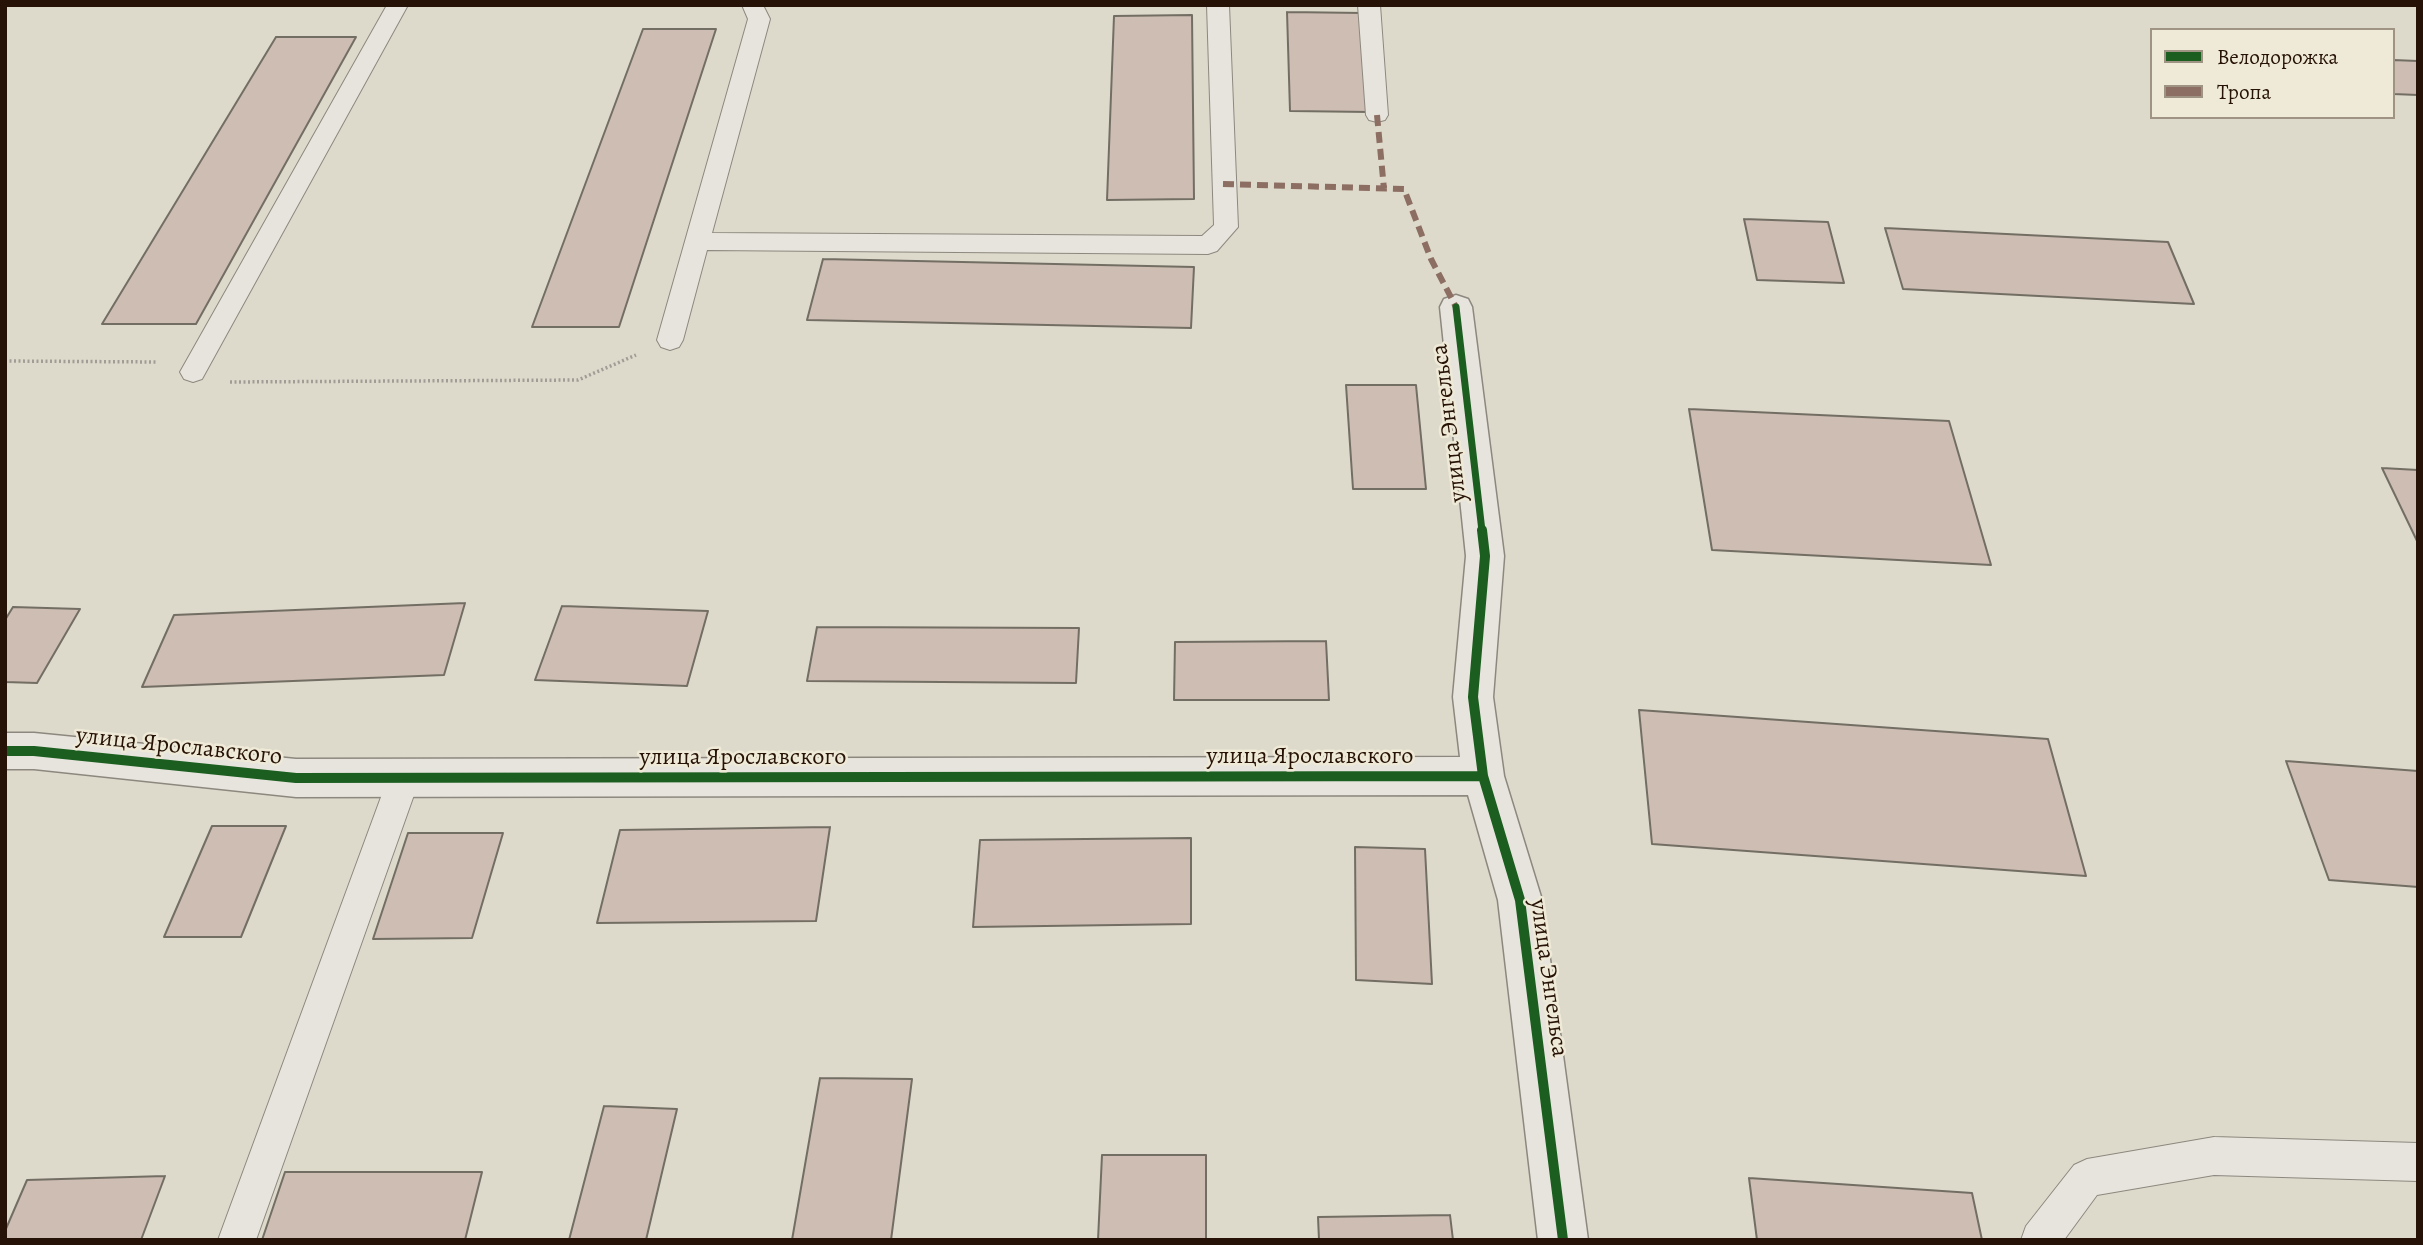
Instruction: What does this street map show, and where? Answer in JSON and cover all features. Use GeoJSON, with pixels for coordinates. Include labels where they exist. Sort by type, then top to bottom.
{"type":"FeatureCollection","features":[{"type":"Feature","properties":{"kind":"street","name":"улица Энгельса"},"geometry":{"type":"LineString","coordinates":[[1457,307],[1485,556],[1473,697],[1483,776],[1520,900],[1563,1240]]}},
{"type":"Feature","properties":{"kind":"street","name":"улица Ярославского"},"geometry":{"type":"LineString","coordinates":[[5,751],[34,751],[296,778],[1483,776]]}},
{"type":"Feature","properties":{"kind":"lane"},"geometry":{"type":"LineString","coordinates":[[192,372],[398,5]]}},
{"type":"Feature","properties":{"kind":"lane"},"geometry":{"type":"LineString","coordinates":[[670,340],[759,19],[752,5]]}},
{"type":"Feature","properties":{"kind":"lane"},"geometry":{"type":"LineString","coordinates":[[698,241],[1208,245],[1226,227],[1218,5]]}},
{"type":"Feature","properties":{"kind":"lane"},"geometry":{"type":"LineString","coordinates":[[1369,5],[1377,115]]}},
{"type":"Feature","properties":{"kind":"lane"},"geometry":{"type":"LineString","coordinates":[[237,1240],[404,778]]}},
{"type":"Feature","properties":{"kind":"lane"},"geometry":{"type":"LineString","coordinates":[[2040,1240],[2087,1178],[2214,1156],[2418,1162]]}},
{"type":"Feature","properties":{"kind":"path"},"geometry":{"type":"LineString","coordinates":[[5,361],[166,363],[220,382],[578,380],[670,340]]}},
{"type":"Feature","properties":{"kind":"building"},"geometry":{"type":"Polygon","coordinates":[[[1287,12],[1363,13],[1370,112],[1290,111],[1287,12]]]}},
{"type":"Feature","properties":{"kind":"building"},"geometry":{"type":"Polygon","coordinates":[[[1192,15],[1194,199],[1107,200],[1114,16],[1192,15]]]}},
{"type":"Feature","properties":{"kind":"building"},"geometry":{"type":"Polygon","coordinates":[[[643,29],[716,29],[619,327],[532,327],[643,29]]]}},
{"type":"Feature","properties":{"kind":"building"},"geometry":{"type":"Polygon","coordinates":[[[276,37],[356,37],[196,324],[102,324],[276,37]]]}},
{"type":"Feature","properties":{"kind":"building"},"geometry":{"type":"Polygon","coordinates":[[[2395,60],[2418,61],[2418,95],[2395,94],[2395,60]]]}},
{"type":"Feature","properties":{"kind":"building"},"geometry":{"type":"Polygon","coordinates":[[[1744,219],[1828,222],[1844,283],[1757,280],[1744,219]]]}},
{"type":"Feature","properties":{"kind":"building"},"geometry":{"type":"Polygon","coordinates":[[[1885,228],[2168,242],[2194,304],[1903,289],[1885,228]]]}},
{"type":"Feature","properties":{"kind":"building"},"geometry":{"type":"Polygon","coordinates":[[[823,259],[1194,267],[1191,328],[807,320],[823,259]]]}},
{"type":"Feature","properties":{"kind":"building"},"geometry":{"type":"Polygon","coordinates":[[[1346,385],[1416,385],[1426,489],[1353,489],[1346,385]]]}},
{"type":"Feature","properties":{"kind":"building"},"geometry":{"type":"Polygon","coordinates":[[[1689,409],[1949,421],[1991,565],[1712,550],[1689,409]]]}},
{"type":"Feature","properties":{"kind":"building"},"geometry":{"type":"Polygon","coordinates":[[[2382,468],[2418,470],[2418,543],[2382,468]]]}},
{"type":"Feature","properties":{"kind":"building"},"geometry":{"type":"Polygon","coordinates":[[[465,603],[444,675],[142,687],[174,615],[465,603]]]}},
{"type":"Feature","properties":{"kind":"building"},"geometry":{"type":"Polygon","coordinates":[[[562,606],[708,611],[687,686],[535,680],[562,606]]]}},
{"type":"Feature","properties":{"kind":"building"},"geometry":{"type":"Polygon","coordinates":[[[13,607],[80,609],[37,683],[5,682],[5,620],[13,607]]]}},
{"type":"Feature","properties":{"kind":"building"},"geometry":{"type":"Polygon","coordinates":[[[817,627],[1079,628],[1076,683],[807,681],[817,627]]]}},
{"type":"Feature","properties":{"kind":"building"},"geometry":{"type":"Polygon","coordinates":[[[1326,641],[1329,700],[1174,700],[1175,642],[1326,641]]]}},
{"type":"Feature","properties":{"kind":"building"},"geometry":{"type":"Polygon","coordinates":[[[1639,710],[2048,739],[2086,876],[1652,844],[1639,710]]]}},
{"type":"Feature","properties":{"kind":"building"},"geometry":{"type":"Polygon","coordinates":[[[2286,761],[2418,771],[2418,887],[2329,880],[2286,761]]]}},
{"type":"Feature","properties":{"kind":"building"},"geometry":{"type":"Polygon","coordinates":[[[212,826],[286,826],[241,937],[164,937],[212,826]]]}},
{"type":"Feature","properties":{"kind":"building"},"geometry":{"type":"Polygon","coordinates":[[[830,827],[816,921],[597,923],[620,830],[830,827]]]}},
{"type":"Feature","properties":{"kind":"building"},"geometry":{"type":"Polygon","coordinates":[[[408,833],[503,833],[472,938],[373,939],[408,833]]]}},
{"type":"Feature","properties":{"kind":"building"},"geometry":{"type":"Polygon","coordinates":[[[1191,838],[1191,924],[973,927],[980,840],[1191,838]]]}},
{"type":"Feature","properties":{"kind":"building"},"geometry":{"type":"Polygon","coordinates":[[[1355,847],[1425,849],[1432,984],[1356,980],[1355,847]]]}},
{"type":"Feature","properties":{"kind":"building"},"geometry":{"type":"Polygon","coordinates":[[[820,1078],[912,1079],[891,1240],[792,1240],[820,1078]]]}},
{"type":"Feature","properties":{"kind":"building"},"geometry":{"type":"Polygon","coordinates":[[[604,1106],[677,1109],[646,1240],[569,1240],[604,1106]]]}},
{"type":"Feature","properties":{"kind":"building"},"geometry":{"type":"Polygon","coordinates":[[[1102,1155],[1206,1155],[1206,1240],[1098,1240],[1102,1155]]]}},
{"type":"Feature","properties":{"kind":"building"},"geometry":{"type":"Polygon","coordinates":[[[285,1172],[482,1172],[465,1240],[262,1240],[285,1172]]]}},
{"type":"Feature","properties":{"kind":"building"},"geometry":{"type":"Polygon","coordinates":[[[165,1176],[141,1240],[5,1240],[5,1231],[27,1180],[165,1176]]]}},
{"type":"Feature","properties":{"kind":"building"},"geometry":{"type":"Polygon","coordinates":[[[1749,1178],[1972,1193],[1982,1240],[1757,1240],[1749,1178]]]}},
{"type":"Feature","properties":{"kind":"building"},"geometry":{"type":"Polygon","coordinates":[[[1450,1215],[1453,1240],[1319,1240],[1318,1217],[1450,1215]]]}},
{"type":"Feature","properties":{"kind":"marked path"},"geometry":{"type":"LineString","coordinates":[[1377,115],[1384,189]]}},
{"type":"Feature","properties":{"kind":"marked path"},"geometry":{"type":"LineString","coordinates":[[1223,184],[1404,189],[1431,259],[1456,307]]}},
{"type":"Feature","properties":{"kind":"cycle path"},"geometry":{"type":"LineString","coordinates":[[1456,307],[1485,556],[1473,697],[1483,776],[1520,900],[1563,1240]]}},
{"type":"Feature","properties":{"kind":"cycle path"},"geometry":{"type":"LineString","coordinates":[[5,751],[34,751],[296,778],[1483,776]]}}]}
